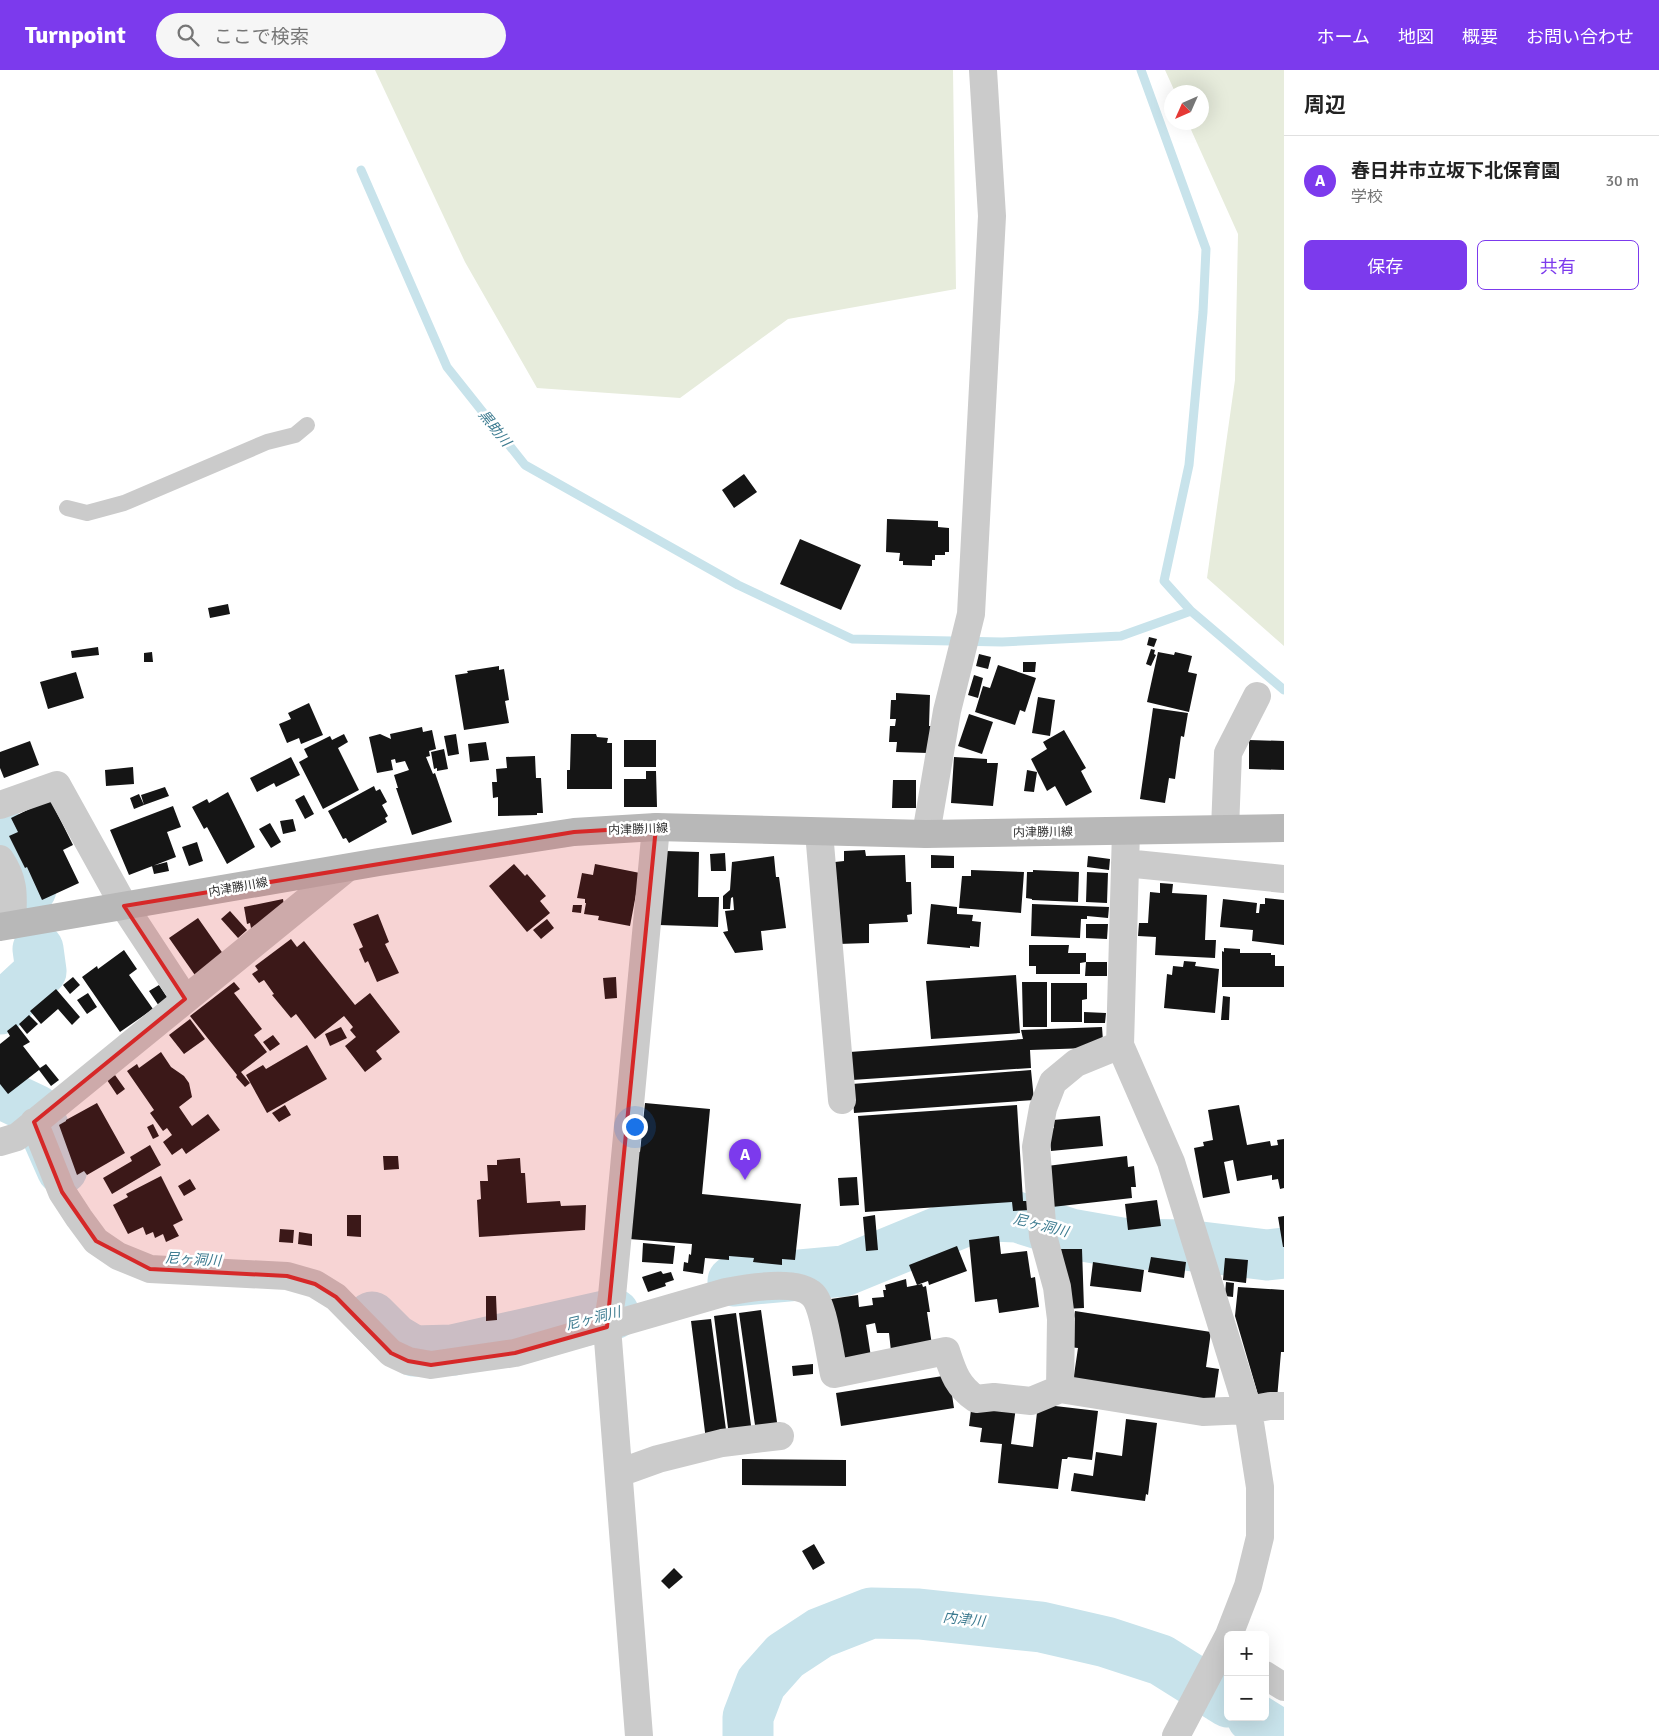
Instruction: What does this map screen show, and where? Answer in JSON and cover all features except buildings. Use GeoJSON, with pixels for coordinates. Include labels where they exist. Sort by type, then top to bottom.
{"type":"FeatureCollection","features":[{"type":"Feature","properties":{"kind":"main road","name":"内津勝川線"},"geometry":{"type":"LineString","coordinates":[[6,926],[347,868],[574,832],[656,828],[926,834],[1284,828]]}},
{"type":"Feature","properties":{"kind":"street"},"geometry":{"type":"LineString","coordinates":[[926,834],[947,711],[971,614],[992,216],[983,70]]}},
{"type":"Feature","properties":{"kind":"street"},"geometry":{"type":"LineString","coordinates":[[1225,829],[1228,753],[1257,696]]}},
{"type":"Feature","properties":{"kind":"street"},"geometry":{"type":"LineString","coordinates":[[0,806],[57,785],[124,906],[186,999]]}},
{"type":"Feature","properties":{"kind":"street"},"geometry":{"type":"LineString","coordinates":[[639,1736],[607,1326],[612,1296],[656,828]]}},
{"type":"Feature","properties":{"kind":"street"},"geometry":{"type":"LineString","coordinates":[[1126,831],[1120,1045],[1171,1162],[1248,1410],[1260,1487],[1260,1537],[1248,1586],[1231,1631]]}},
{"type":"Feature","properties":{"kind":"street"},"geometry":{"type":"LineString","coordinates":[[819,832],[842,1100]]}},
{"type":"Feature","properties":{"kind":"street"},"geometry":{"type":"LineString","coordinates":[[0,859],[6,868],[14,889],[6,926]]}},
{"type":"Feature","properties":{"kind":"street"},"geometry":{"type":"LineString","coordinates":[[1125,863],[1284,879]]}},
{"type":"Feature","properties":{"kind":"street"},"geometry":{"type":"LineString","coordinates":[[0,1142],[16,1137],[347,868]]}},
{"type":"Feature","properties":{"kind":"street"},"geometry":{"type":"LineString","coordinates":[[1060,1389],[1061,1319],[1057,1287],[1043,1236],[1036,1147],[1043,1108],[1053,1082],[1076,1063],[1120,1045]]}},
{"type":"Feature","properties":{"kind":"street"},"geometry":{"type":"LineString","coordinates":[[34,1122],[62,1192],[96,1241],[118,1256],[150,1269],[287,1276],[315,1284],[336,1297],[391,1353],[408,1362],[430,1365],[516,1353],[735,1291],[762,1286],[802,1288],[813,1295],[820,1307],[834,1374],[946,1351],[954,1375],[965,1392],[976,1399],[994,1397],[1031,1401],[1060,1389],[1203,1412],[1284,1406]]}},
{"type":"Feature","properties":{"kind":"street"},"geometry":{"type":"LineString","coordinates":[[618,1473],[658,1459],[722,1443],[780,1436]]}},
{"type":"Feature","properties":{"kind":"street"},"geometry":{"type":"LineString","coordinates":[[1185,1732],[1224,1648]]}},
{"type":"Feature","properties":{"kind":"street"},"geometry":{"type":"LineString","coordinates":[[1267,1676],[1284,1687]]}},
{"type":"Feature","properties":{"kind":"lane"},"geometry":{"type":"LineString","coordinates":[[67,508],[87,513],[124,503],[267,442],[295,434],[307,425]]}},
{"type":"Feature","properties":{"kind":"highlighted area"},"geometry":{"type":"Polygon","coordinates":[[[656,827],[607,1327],[515,1353],[431,1365],[408,1361],[391,1353],[336,1297],[315,1284],[287,1276],[150,1269],[96,1241],[62,1192],[34,1122],[185,999],[124,906],[574,832],[656,827]]]}},
{"type":"Feature","properties":{"kind":"green space"},"geometry":{"type":"Polygon","coordinates":[[[375,70],[953,70],[956,289],[788,319],[680,398],[537,388],[465,262],[375,70]]]}},
{"type":"Feature","properties":{"kind":"green space"},"geometry":{"type":"Polygon","coordinates":[[[1165,70],[1284,70],[1284,646],[1207,578],[1235,380],[1238,234],[1191,130],[1209,130],[1209,85],[1172,85],[1165,70]]]}},
{"type":"Feature","properties":{"kind":"waterway"},"geometry":{"type":"LineString","coordinates":[[1141,70],[1206,249],[1203,312],[1189,465],[1164,581],[1191,611]]}},
{"type":"Feature","properties":{"kind":"waterway","name":"黒助川"},"geometry":{"type":"LineString","coordinates":[[361,170],[447,367],[525,465],[738,585],[852,639],[1002,642],[1121,636],[1191,611],[1284,690]]}},
{"type":"Feature","properties":{"kind":"waterway"},"geometry":{"type":"LineString","coordinates":[[0,831],[31,889]]}},
{"type":"Feature","properties":{"kind":"waterway"},"geometry":{"type":"LineString","coordinates":[[0,1009],[41,971],[38,949]]}},
{"type":"Feature","properties":{"kind":"waterway","name":"尼ヶ洞川"},"geometry":{"type":"LineString","coordinates":[[0,1093],[36,1110],[62,1169]]}},
{"type":"Feature","properties":{"kind":"waterway","name":"尼ヶ洞川"},"geometry":{"type":"LineString","coordinates":[[733,1281],[844,1271],[963,1222],[991,1216],[1017,1217],[1071,1234],[1128,1244],[1185,1245],[1267,1255],[1284,1253]]}},
{"type":"Feature","properties":{"kind":"waterway","name":"尼ヶ洞川"},"geometry":{"type":"LineString","coordinates":[[372,1317],[394,1339],[414,1351],[453,1350],[614,1314]]}},
{"type":"Feature","properties":{"kind":"waterway","name":"内津川"},"geometry":{"type":"LineString","coordinates":[[748,1736],[748,1717],[761,1683],[785,1656],[820,1633],[871,1613],[919,1614],[1041,1627],[1106,1642],[1161,1660],[1224,1699]]}},
{"type":"Feature","properties":{"kind":"waterway","name":"内津川"},"geometry":{"type":"LineString","coordinates":[[1258,1721],[1282,1736]]}},
{"type":"Feature","properties":{"kind":"place","name":"春日井市立坂下北保育園"},"geometry":{"type":"Point","coordinates":[745,1180]}}]}
